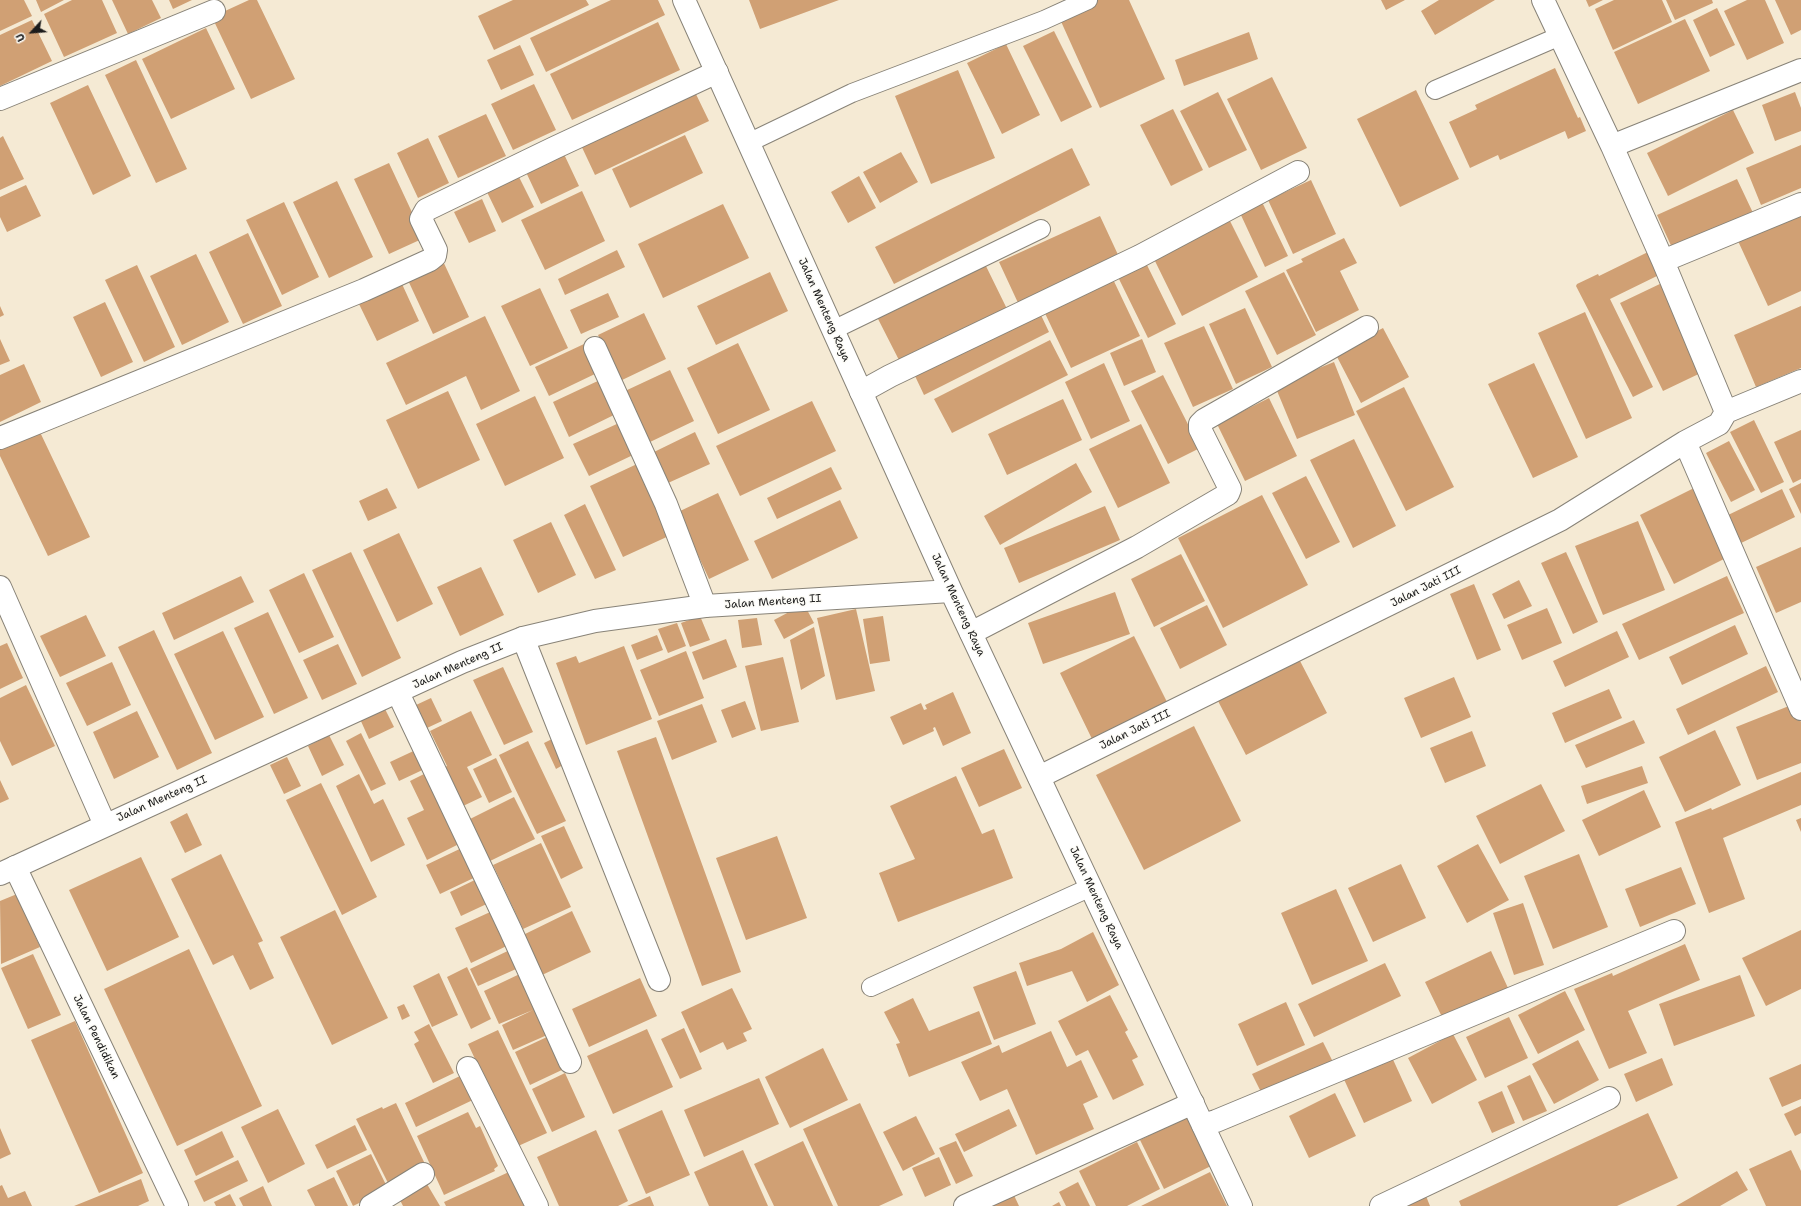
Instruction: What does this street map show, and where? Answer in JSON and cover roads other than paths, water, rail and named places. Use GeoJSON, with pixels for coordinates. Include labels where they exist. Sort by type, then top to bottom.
{"type":"FeatureCollection","features":[{"type":"Feature","properties":{"kind":"street","name":"Jalan Menteng Raya"},"geometry":{"type":"LineString","coordinates":[[684,0],[951,591],[1241,1206]]}},
{"type":"Feature","properties":{"kind":"street"},"geometry":{"type":"LineString","coordinates":[[1543,0],[1664,261],[1726,412]]}},
{"type":"Feature","properties":{"kind":"street"},"geometry":{"type":"LineString","coordinates":[[0,99],[214,11]]}},
{"type":"Feature","properties":{"kind":"street"},"geometry":{"type":"LineString","coordinates":[[1612,146],[1801,70]]}},
{"type":"Feature","properties":{"kind":"street"},"geometry":{"type":"LineString","coordinates":[[0,438],[364,290],[430,260],[435,256],[436,250],[421,219],[426,210],[717,72]]}},
{"type":"Feature","properties":{"kind":"street"},"geometry":{"type":"LineString","coordinates":[[861,392],[890,376],[1140,256],[1298,172]]}},
{"type":"Feature","properties":{"kind":"street"},"geometry":{"type":"LineString","coordinates":[[1664,261],[1801,204]]}},
{"type":"Feature","properties":{"kind":"street"},"geometry":{"type":"LineString","coordinates":[[971,633],[1130,550],[1228,494],[1230,489],[1200,429],[1200,424],[1204,420],[1367,327]]}},
{"type":"Feature","properties":{"kind":"street"},"geometry":{"type":"LineString","coordinates":[[595,348],[666,504],[705,606]]}},
{"type":"Feature","properties":{"kind":"street","name":"Jalan Jati III"},"geometry":{"type":"LineString","coordinates":[[1039,777],[1560,520],[1685,442],[1719,424],[1726,412],[1801,381]]}},
{"type":"Feature","properties":{"kind":"street"},"geometry":{"type":"LineString","coordinates":[[1685,442],[1801,709]]}},
{"type":"Feature","properties":{"kind":"street"},"geometry":{"type":"LineString","coordinates":[[0,587],[105,825]]}},
{"type":"Feature","properties":{"kind":"street","name":"Jalan Menteng II"},"geometry":{"type":"LineString","coordinates":[[8,871],[105,825],[398,693],[462,662],[522,638],[595,621],[705,606],[951,591]]}},
{"type":"Feature","properties":{"kind":"street"},"geometry":{"type":"LineString","coordinates":[[522,638],[659,980]]}},
{"type":"Feature","properties":{"kind":"street"},"geometry":{"type":"LineString","coordinates":[[398,693],[510,929],[570,1062]]}},
{"type":"Feature","properties":{"kind":"street","name":"Jalan Pendidikan"},"geometry":{"type":"LineString","coordinates":[[8,871],[177,1206]]}},
{"type":"Feature","properties":{"kind":"street"},"geometry":{"type":"LineString","coordinates":[[1203,1125],[1674,931]]}},
{"type":"Feature","properties":{"kind":"street"},"geometry":{"type":"LineString","coordinates":[[468,1068],[537,1206]]}},
{"type":"Feature","properties":{"kind":"street"},"geometry":{"type":"LineString","coordinates":[[1381,1206],[1609,1098]]}},
{"type":"Feature","properties":{"kind":"street"},"geometry":{"type":"LineString","coordinates":[[965,1206],[1193,1103]]}},
{"type":"Feature","properties":{"kind":"street"},"geometry":{"type":"LineString","coordinates":[[371,1206],[423,1174]]}},
{"type":"Feature","properties":{"kind":"lane"},"geometry":{"type":"LineString","coordinates":[[748,143],[852,93],[1044,20],[1088,0]]}},
{"type":"Feature","properties":{"kind":"lane"},"geometry":{"type":"LineString","coordinates":[[1435,90],[1560,36]]}},
{"type":"Feature","properties":{"kind":"lane"},"geometry":{"type":"LineString","coordinates":[[833,330],[1041,229]]}},
{"type":"Feature","properties":{"kind":"lane"},"geometry":{"type":"LineString","coordinates":[[870,987],[1091,887]]}}]}
